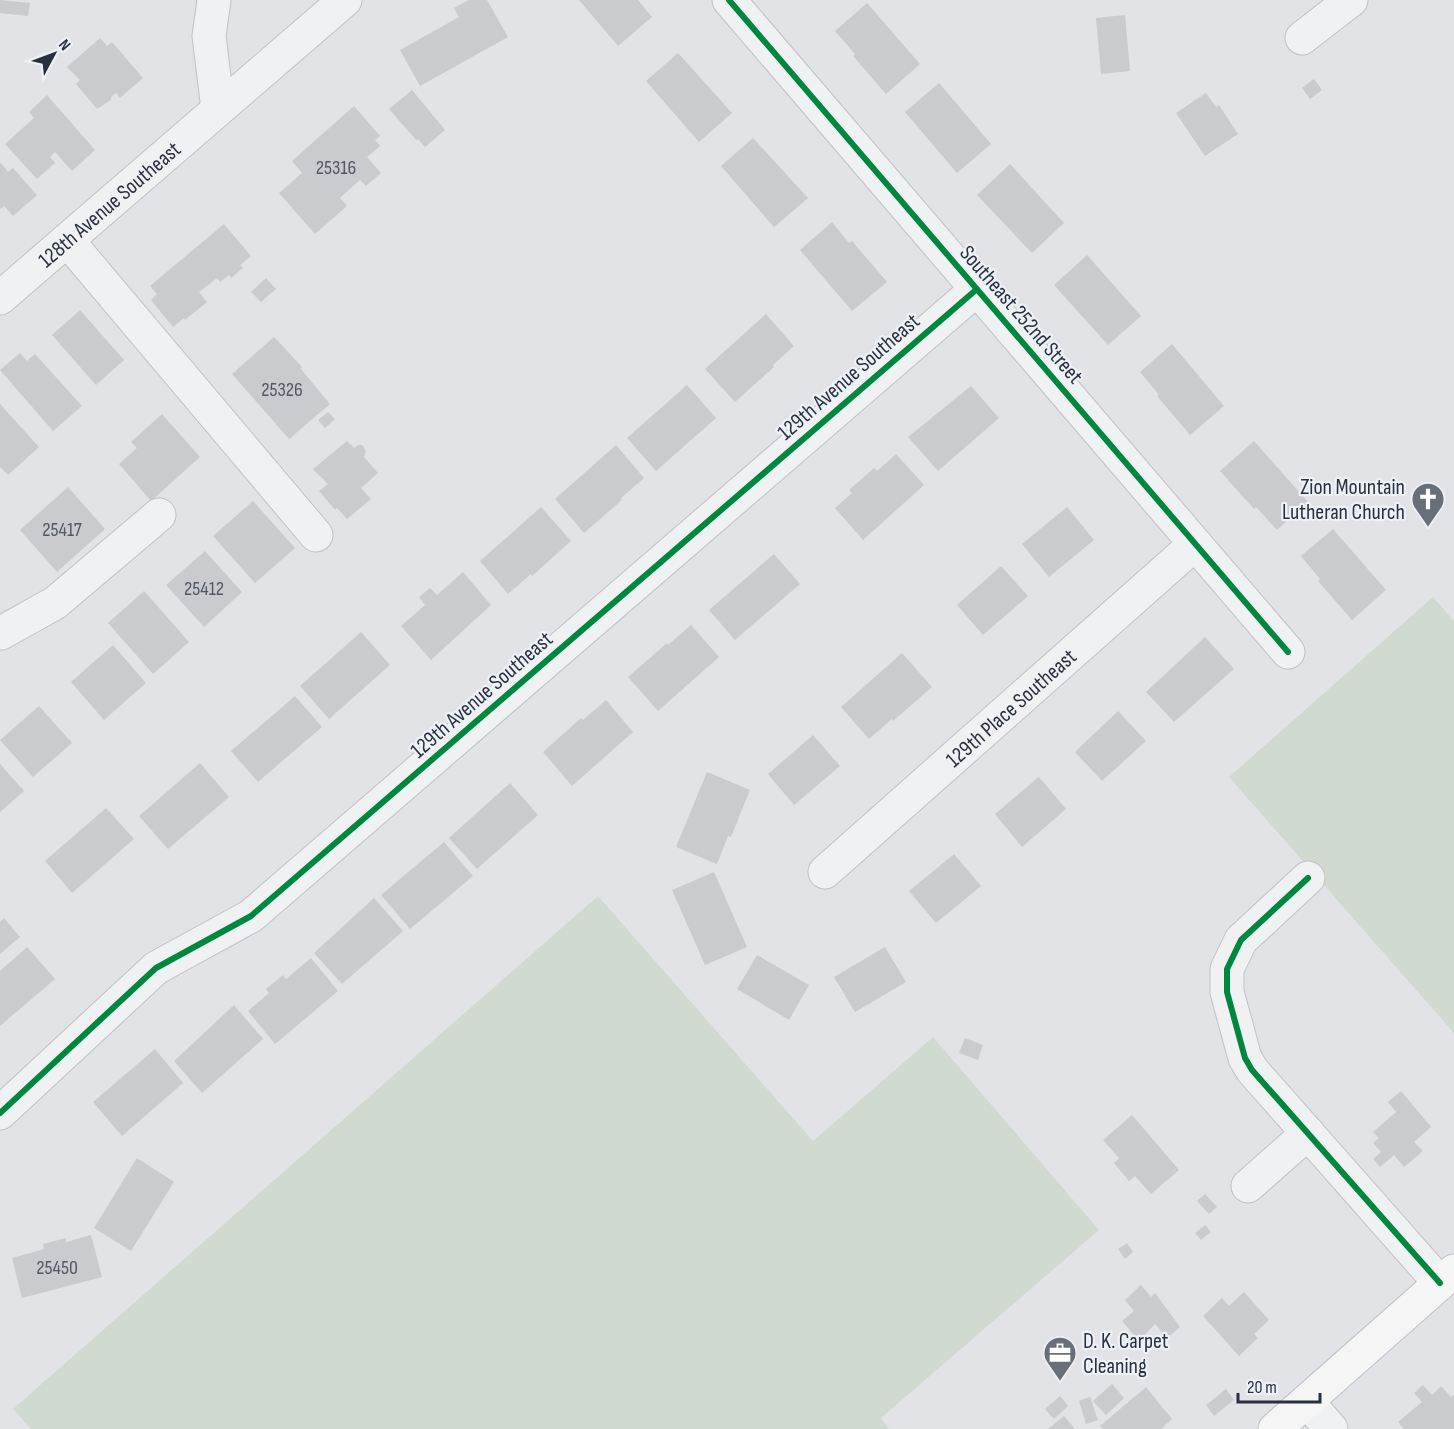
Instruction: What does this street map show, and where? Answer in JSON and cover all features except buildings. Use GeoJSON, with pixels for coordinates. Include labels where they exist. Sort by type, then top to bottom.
{"type":"FeatureCollection","features":[{"type":"Feature","properties":{"kind":"main road"},"geometry":{"type":"LineString","coordinates":[[1275,1429],[1447,1277]]}},
{"type":"Feature","properties":{"kind":"street"},"geometry":{"type":"LineString","coordinates":[[214,0],[209,36],[218,109]]}},
{"type":"Feature","properties":{"kind":"street","name":"128th Avenue Southeast"},"geometry":{"type":"LineString","coordinates":[[0,298],[345,0]]}},
{"type":"Feature","properties":{"kind":"street","name":"Southeast 252nd Street"},"geometry":{"type":"LineString","coordinates":[[729,0],[1288,652]]}},
{"type":"Feature","properties":{"kind":"street"},"geometry":{"type":"LineString","coordinates":[[1302,39],[1351,0]]}},
{"type":"Feature","properties":{"kind":"street"},"geometry":{"type":"LineString","coordinates":[[67,240],[316,535]]}},
{"type":"Feature","properties":{"kind":"street","name":"129th Avenue Southeast"},"geometry":{"type":"LineString","coordinates":[[0,1113],[156,968],[251,916],[977,289]]}},
{"type":"Feature","properties":{"kind":"street"},"geometry":{"type":"LineString","coordinates":[[0,633],[55,603],[159,515]]}},
{"type":"Feature","properties":{"kind":"street","name":"129th Place Southeast"},"geometry":{"type":"LineString","coordinates":[[825,872],[1195,544]]}},
{"type":"Feature","properties":{"kind":"street"},"geometry":{"type":"LineString","coordinates":[[1308,878],[1241,940],[1227,969],[1227,992],[1248,1064],[1308,1133],[1447,1277]]}},
{"type":"Feature","properties":{"kind":"street"},"geometry":{"type":"LineString","coordinates":[[1248,1186],[1308,1133]]}},
{"type":"Feature","properties":{"kind":"street"},"geometry":{"type":"LineString","coordinates":[[1307,1401],[1331,1429]]}},
{"type":"Feature","properties":{"kind":"shaded area"},"geometry":{"type":"Polygon","coordinates":[[[1433,597],[1454,621],[1454,1033],[1229,777],[1433,597]]]}},
{"type":"Feature","properties":{"kind":"shaded area"},"geometry":{"type":"Polygon","coordinates":[[[598,896],[813,1141],[933,1037],[1099,1230],[881,1418],[889,1429],[31,1429],[13,1409],[598,896]]]}},
{"type":"Feature","properties":{"kind":"cycle path"},"geometry":{"type":"LineString","coordinates":[[729,0],[1288,652]]}},
{"type":"Feature","properties":{"kind":"cycle path"},"geometry":{"type":"LineString","coordinates":[[0,1113],[156,968],[251,916],[977,289]]}},
{"type":"Feature","properties":{"kind":"cycle path"},"geometry":{"type":"LineString","coordinates":[[1308,878],[1241,940],[1227,969],[1227,992],[1245,1058],[1252,1070],[1440,1283]]}},
{"type":"Feature","properties":{"kind":"place","name":"Zion Mountain Lutheran Church"},"geometry":{"type":"Point","coordinates":[1428,528]}},
{"type":"Feature","properties":{"kind":"place","name":"D. K. Carpet Cleaning"},"geometry":{"type":"Point","coordinates":[1060,1382]}}]}
